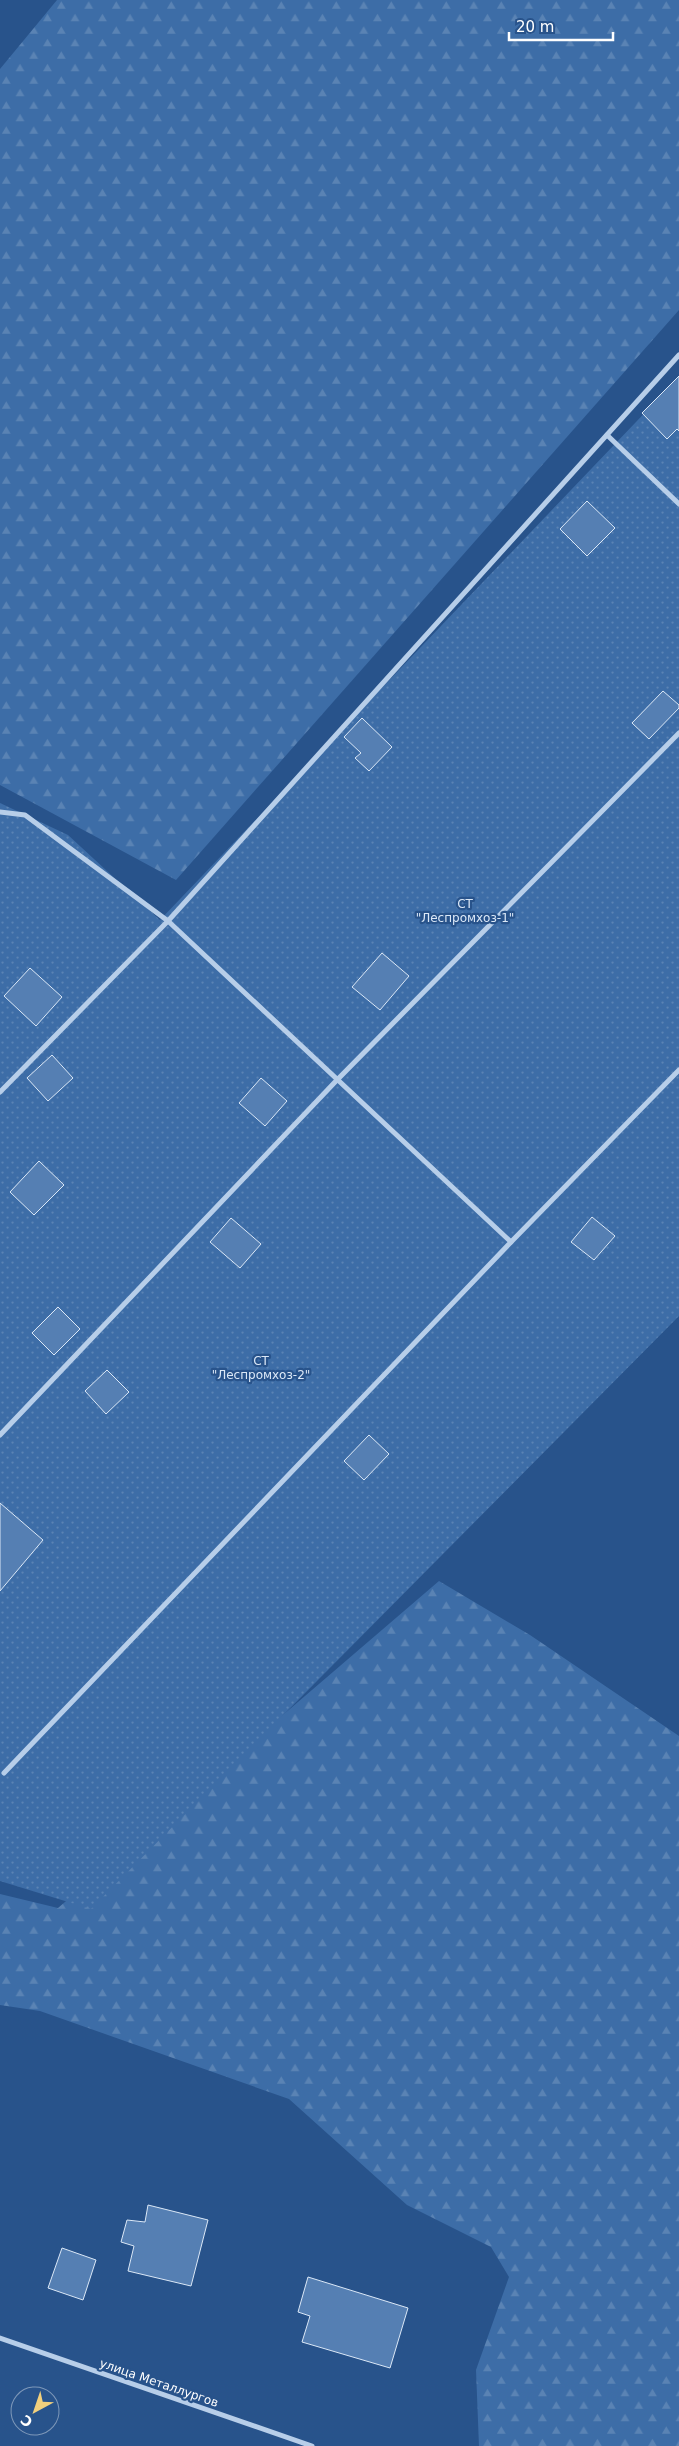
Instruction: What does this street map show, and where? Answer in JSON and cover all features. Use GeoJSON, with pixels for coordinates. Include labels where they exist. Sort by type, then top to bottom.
{"type":"FeatureCollection","features":[{"type":"Feature","properties":{"kind":"street"},"geometry":{"type":"LineString","coordinates":[[0,1092],[168,921],[679,356]]}},
{"type":"Feature","properties":{"kind":"street"},"geometry":{"type":"LineString","coordinates":[[607,435],[679,504]]}},
{"type":"Feature","properties":{"kind":"street"},"geometry":{"type":"LineString","coordinates":[[0,1435],[336,1081],[679,732]]}},
{"type":"Feature","properties":{"kind":"street"},"geometry":{"type":"LineString","coordinates":[[0,812],[25,815],[168,921],[336,1081],[511,1242]]}},
{"type":"Feature","properties":{"kind":"street"},"geometry":{"type":"LineString","coordinates":[[4,1773],[511,1242],[679,1070]]}},
{"type":"Feature","properties":{"kind":"street","name":"улица Металлургов"},"geometry":{"type":"LineString","coordinates":[[0,2338],[312,2446]]}},
{"type":"Feature","properties":{"kind":"green space"},"geometry":{"type":"Polygon","coordinates":[[[57,0],[679,0],[679,310],[176,880],[0,785],[0,69],[57,0]]]}},
{"type":"Feature","properties":{"kind":"green space","name":"СТ \"Леспромхоз-2\""},"geometry":{"type":"Polygon","coordinates":[[[679,377],[679,1316],[91,1909],[0,1881],[0,803],[68,835],[160,920],[679,377]]]}},
{"type":"Feature","properties":{"kind":"green space"},"geometry":{"type":"Polygon","coordinates":[[[439,1581],[530,1635],[679,1736],[679,2446],[479,2446],[476,2370],[509,2277],[491,2247],[407,2205],[289,2099],[40,2011],[0,2005],[0,1894],[58,1908],[439,1581]]]}},
{"type":"Feature","properties":{"kind":"building"},"geometry":{"type":"Polygon","coordinates":[[[679,376],[679,431],[677,429],[667,439],[642,413],[679,376]]]}},
{"type":"Feature","properties":{"kind":"building"},"geometry":{"type":"Polygon","coordinates":[[[587,501],[615,528],[587,556],[560,529],[587,501]]]}},
{"type":"Feature","properties":{"kind":"building"},"geometry":{"type":"Polygon","coordinates":[[[663,691],[679,705],[679,708],[649,739],[632,723],[663,691]]]}},
{"type":"Feature","properties":{"kind":"building"},"geometry":{"type":"Polygon","coordinates":[[[362,718],[392,747],[369,771],[355,758],[361,753],[344,737],[362,718]]]}},
{"type":"Feature","properties":{"kind":"building"},"geometry":{"type":"Polygon","coordinates":[[[382,953],[409,976],[380,1010],[352,987],[382,953]]]}},
{"type":"Feature","properties":{"kind":"building"},"geometry":{"type":"Polygon","coordinates":[[[30,968],[62,997],[36,1026],[4,996],[30,968]]]}},
{"type":"Feature","properties":{"kind":"building"},"geometry":{"type":"Polygon","coordinates":[[[52,1055],[73,1078],[48,1101],[27,1078],[52,1055]]]}},
{"type":"Feature","properties":{"kind":"building"},"geometry":{"type":"Polygon","coordinates":[[[261,1078],[287,1101],[265,1126],[239,1103],[261,1078]]]}},
{"type":"Feature","properties":{"kind":"building"},"geometry":{"type":"Polygon","coordinates":[[[39,1161],[64,1185],[34,1215],[10,1192],[39,1161]]]}},
{"type":"Feature","properties":{"kind":"building"},"geometry":{"type":"Polygon","coordinates":[[[592,1217],[615,1236],[594,1260],[571,1242],[592,1217]]]}},
{"type":"Feature","properties":{"kind":"building"},"geometry":{"type":"Polygon","coordinates":[[[231,1218],[261,1244],[240,1268],[210,1242],[231,1218]]]}},
{"type":"Feature","properties":{"kind":"building"},"geometry":{"type":"Polygon","coordinates":[[[58,1307],[80,1329],[54,1355],[32,1333],[58,1307]]]}},
{"type":"Feature","properties":{"kind":"building"},"geometry":{"type":"Polygon","coordinates":[[[107,1370],[129,1392],[106,1414],[85,1391],[107,1370]]]}},
{"type":"Feature","properties":{"kind":"building"},"geometry":{"type":"Polygon","coordinates":[[[369,1435],[389,1454],[364,1480],[344,1461],[369,1435]]]}},
{"type":"Feature","properties":{"kind":"building"},"geometry":{"type":"Polygon","coordinates":[[[0,1503],[43,1540],[0,1591],[0,1503]]]}},
{"type":"Feature","properties":{"kind":"building"},"geometry":{"type":"Polygon","coordinates":[[[148,2205],[208,2220],[191,2286],[128,2271],[134,2246],[121,2242],[127,2220],[145,2222],[148,2205]]]}},
{"type":"Feature","properties":{"kind":"building"},"geometry":{"type":"Polygon","coordinates":[[[62,2248],[96,2260],[83,2300],[48,2288],[62,2248]]]}},
{"type":"Feature","properties":{"kind":"building"},"geometry":{"type":"Polygon","coordinates":[[[308,2277],[408,2308],[390,2368],[302,2342],[310,2316],[298,2312],[308,2277]]]}},
{"type":"Feature","properties":{"kind":"park label","name":"СТ \"Леспромхоз-1\""},"geometry":{"type":"Point","coordinates":[465,911]}}]}
